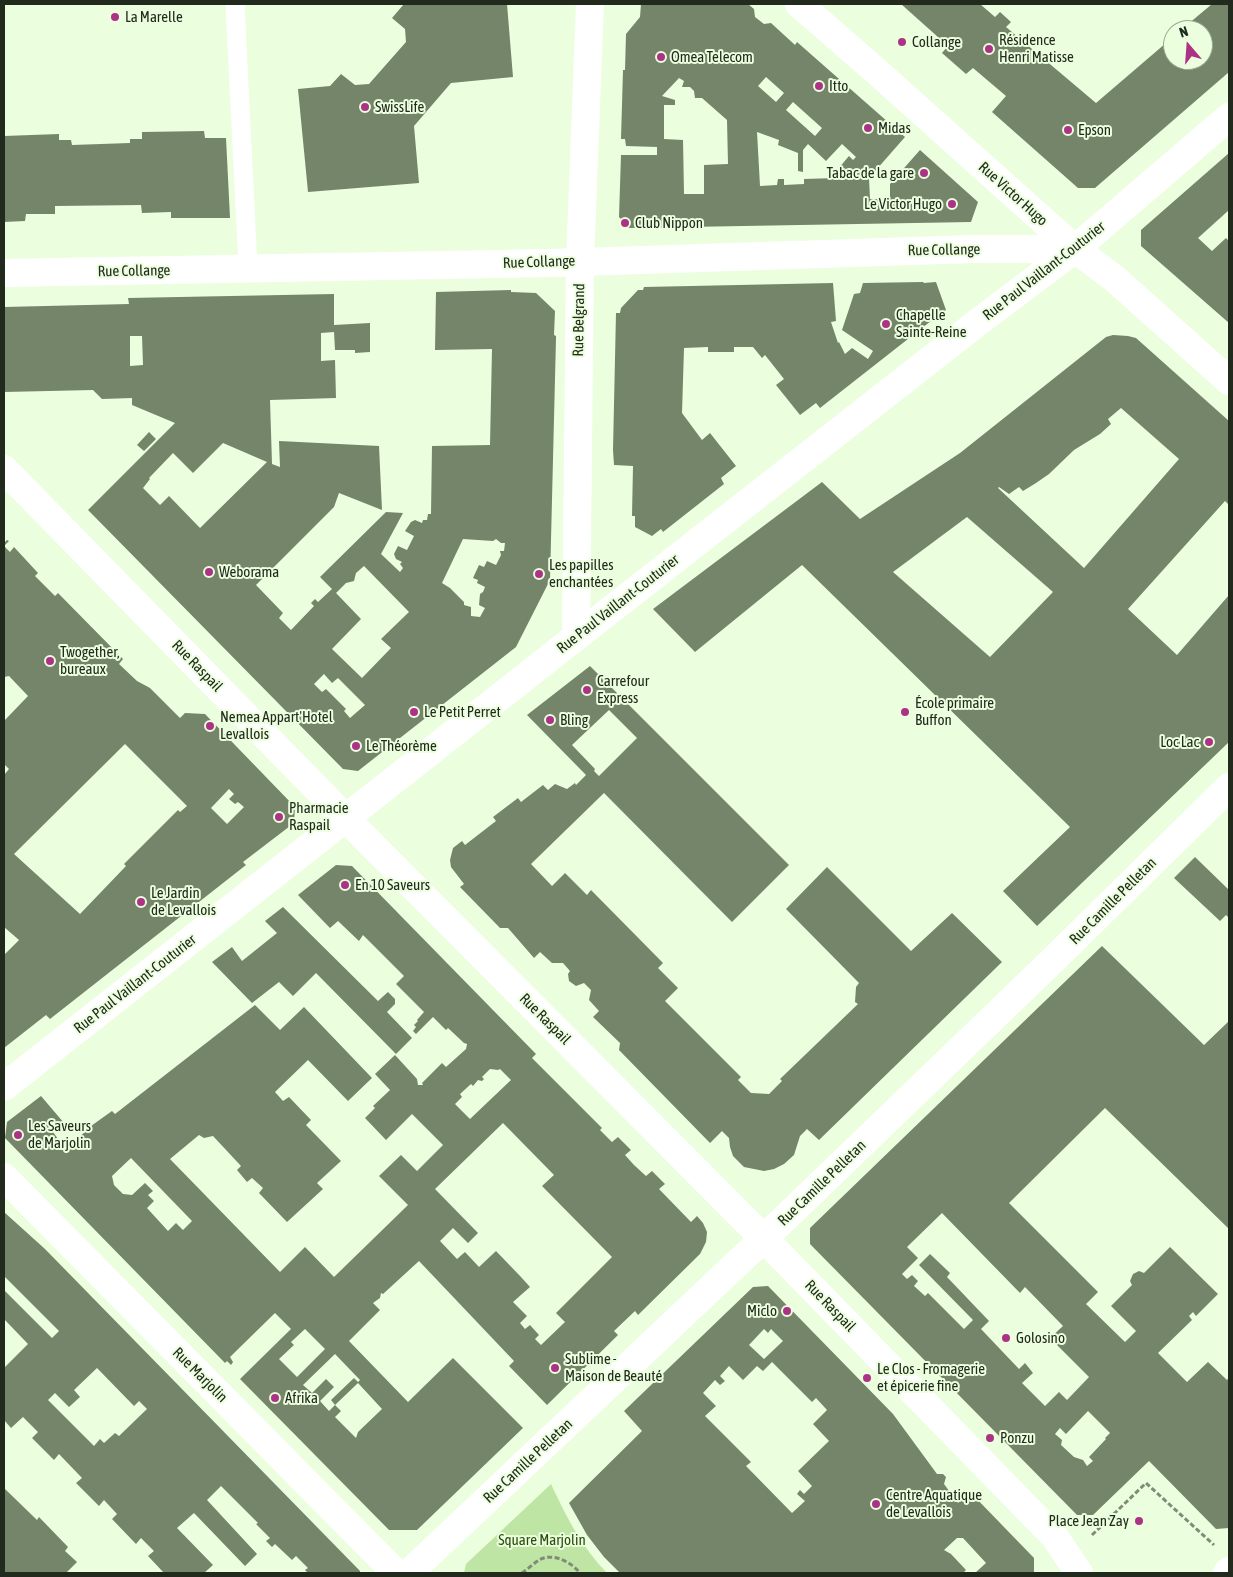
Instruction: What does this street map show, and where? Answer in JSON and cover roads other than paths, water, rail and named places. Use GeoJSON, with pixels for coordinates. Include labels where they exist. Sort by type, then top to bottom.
{"type":"FeatureCollection","features":[{"type":"Feature","properties":{"kind":"street","name":"Rue Belgrand"},"geometry":{"type":"LineString","coordinates":[[576,637],[580,261],[590,4]]}},
{"type":"Feature","properties":{"kind":"street","name":"Rue Victor Hugo"},"geometry":{"type":"LineString","coordinates":[[799,4],[1075,249],[1114,279],[1229,381]]}},
{"type":"Feature","properties":{"kind":"street","name":"Rue Paul Vaillant-Couturier"},"geometry":{"type":"LineString","coordinates":[[4,1087],[977,323],[1075,249],[1229,117]]}},
{"type":"Feature","properties":{"kind":"street","name":"Rue Collange"},"geometry":{"type":"LineString","coordinates":[[4,273],[580,261],[973,249],[1075,249]]}},
{"type":"Feature","properties":{"kind":"street","name":"Rue Raspail"},"geometry":{"type":"LineString","coordinates":[[4,469],[346,819],[763,1239],[1055,1537],[1074,1565]]}},
{"type":"Feature","properties":{"kind":"street","name":"Rue Camille Pelletan"},"geometry":{"type":"LineString","coordinates":[[409,1573],[763,1239],[1051,962],[1229,787]]}},
{"type":"Feature","properties":{"kind":"street","name":"Rue Marjolin"},"geometry":{"type":"LineString","coordinates":[[4,1177],[396,1573]]}},
{"type":"Feature","properties":{"kind":"lane"},"geometry":{"type":"LineString","coordinates":[[235,4],[248,268]]}},
{"type":"Feature","properties":{"kind":"place","name":"La Marelle"},"geometry":{"type":"Point","coordinates":[115,17]}},
{"type":"Feature","properties":{"kind":"place","name":"Collange"},"geometry":{"type":"Point","coordinates":[902,42]}},
{"type":"Feature","properties":{"kind":"place","name":"Résidence Henri Matisse"},"geometry":{"type":"Point","coordinates":[989,49]}},
{"type":"Feature","properties":{"kind":"place","name":"Omea Telecom"},"geometry":{"type":"Point","coordinates":[661,57]}},
{"type":"Feature","properties":{"kind":"place","name":"Itto"},"geometry":{"type":"Point","coordinates":[819,86]}},
{"type":"Feature","properties":{"kind":"place","name":"SwissLife"},"geometry":{"type":"Point","coordinates":[365,107]}},
{"type":"Feature","properties":{"kind":"place","name":"Midas"},"geometry":{"type":"Point","coordinates":[868,128]}},
{"type":"Feature","properties":{"kind":"place","name":"Epson"},"geometry":{"type":"Point","coordinates":[1068,130]}},
{"type":"Feature","properties":{"kind":"place","name":"Tabac de la gare"},"geometry":{"type":"Point","coordinates":[924,173]}},
{"type":"Feature","properties":{"kind":"place","name":"Le Victor Hugo"},"geometry":{"type":"Point","coordinates":[952,204]}},
{"type":"Feature","properties":{"kind":"place","name":"Club Nippon"},"geometry":{"type":"Point","coordinates":[625,223]}},
{"type":"Feature","properties":{"kind":"place","name":"Chapelle Sainte-Reine"},"geometry":{"type":"Point","coordinates":[886,324]}},
{"type":"Feature","properties":{"kind":"place","name":"Weborama"},"geometry":{"type":"Point","coordinates":[209,572]}},
{"type":"Feature","properties":{"kind":"place","name":"Les papilles enchantées"},"geometry":{"type":"Point","coordinates":[539,574]}},
{"type":"Feature","properties":{"kind":"place","name":"Twogether, bureaux"},"geometry":{"type":"Point","coordinates":[50,661]}},
{"type":"Feature","properties":{"kind":"place","name":"Carrefour Express"},"geometry":{"type":"Point","coordinates":[587,690]}},
{"type":"Feature","properties":{"kind":"place","name":"Le Petit Perret"},"geometry":{"type":"Point","coordinates":[414,712]}},
{"type":"Feature","properties":{"kind":"place","name":"École primaire Buffon"},"geometry":{"type":"Point","coordinates":[905,712]}},
{"type":"Feature","properties":{"kind":"place","name":"Bling"},"geometry":{"type":"Point","coordinates":[550,720]}},
{"type":"Feature","properties":{"kind":"place","name":"Nemea Appart'Hotel Levallois"},"geometry":{"type":"Point","coordinates":[210,726]}},
{"type":"Feature","properties":{"kind":"place","name":"Loc Lac"},"geometry":{"type":"Point","coordinates":[1209,742]}},
{"type":"Feature","properties":{"kind":"place","name":"Le Théorème"},"geometry":{"type":"Point","coordinates":[356,746]}},
{"type":"Feature","properties":{"kind":"place","name":"Pharmacie Raspail"},"geometry":{"type":"Point","coordinates":[279,817]}},
{"type":"Feature","properties":{"kind":"place","name":"En 10 Saveurs"},"geometry":{"type":"Point","coordinates":[345,885]}},
{"type":"Feature","properties":{"kind":"place","name":"Le Jardin de Levallois"},"geometry":{"type":"Point","coordinates":[141,902]}},
{"type":"Feature","properties":{"kind":"place","name":"Les Saveurs de Marjolin"},"geometry":{"type":"Point","coordinates":[18,1135]}},
{"type":"Feature","properties":{"kind":"place","name":"Miclo"},"geometry":{"type":"Point","coordinates":[787,1311]}},
{"type":"Feature","properties":{"kind":"place","name":"Golosino"},"geometry":{"type":"Point","coordinates":[1006,1338]}},
{"type":"Feature","properties":{"kind":"place","name":"Sublime - Maison de Beauté"},"geometry":{"type":"Point","coordinates":[555,1368]}},
{"type":"Feature","properties":{"kind":"place","name":"Le Clos - Fromagerie et épicerie fine"},"geometry":{"type":"Point","coordinates":[867,1378]}},
{"type":"Feature","properties":{"kind":"place","name":"Afrika"},"geometry":{"type":"Point","coordinates":[275,1398]}},
{"type":"Feature","properties":{"kind":"place","name":"Ponzu"},"geometry":{"type":"Point","coordinates":[990,1438]}},
{"type":"Feature","properties":{"kind":"place","name":"Centre Aquatique de Levallois"},"geometry":{"type":"Point","coordinates":[876,1504]}},
{"type":"Feature","properties":{"kind":"place","name":"Place Jean Zay"},"geometry":{"type":"Point","coordinates":[1139,1521]}},
{"type":"Feature","properties":{"kind":"park label","name":"Square Marjolin"},"geometry":{"type":"Point","coordinates":[542,1540]}}]}
